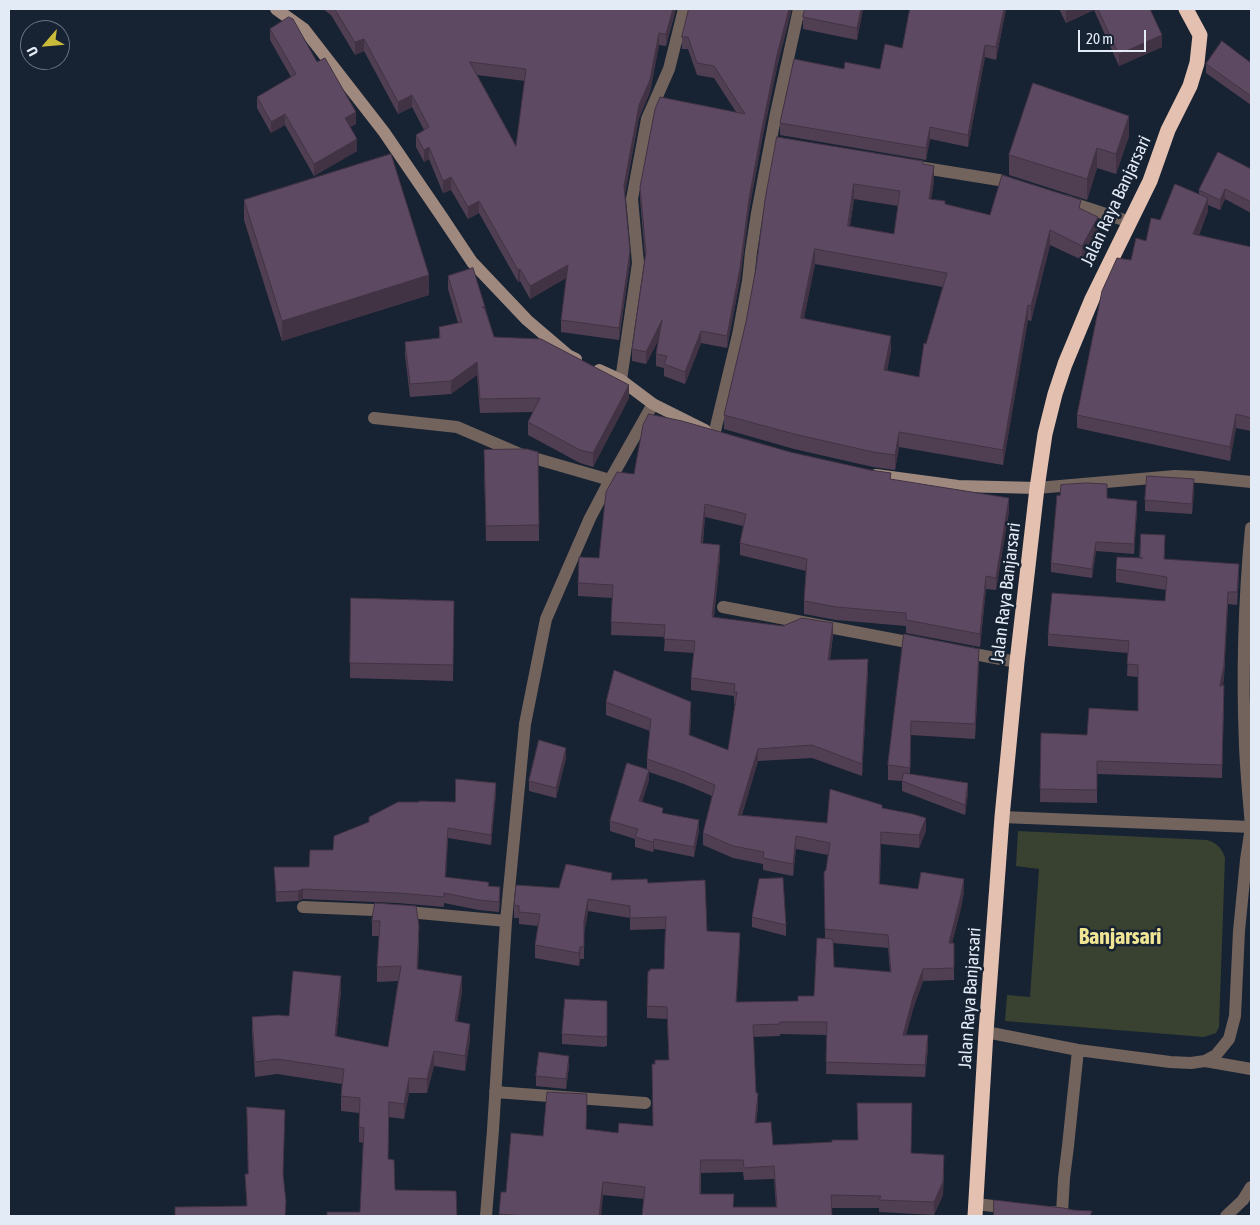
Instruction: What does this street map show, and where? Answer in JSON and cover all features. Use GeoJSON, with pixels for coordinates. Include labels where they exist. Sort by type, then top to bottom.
{"type":"FeatureCollection","features":[{"type":"Feature","properties":{"kind":"highway","name":"Jalan Raya Banjarsari"},"geometry":{"type":"LineString","coordinates":[[975,1210],[1002,817],[1017,662],[1045,434],[1065,364],[1092,299],[1150,181],[1168,130],[1190,86],[1197,63],[1200,35],[1186,9]]}},
{"type":"Feature","properties":{"kind":"street"},"geometry":{"type":"LineString","coordinates":[[276,9],[304,30],[384,132],[472,262],[527,320],[568,355],[621,380],[653,404],[719,437],[748,281],[757,213],[775,143],[799,9]]}},
{"type":"Feature","properties":{"kind":"street"},"geometry":{"type":"LineString","coordinates":[[621,380],[638,262],[632,198],[647,120],[669,69],[684,9]]}},
{"type":"Feature","properties":{"kind":"street"},"geometry":{"type":"LineString","coordinates":[[910,166],[999,180],[1025,188]]}},
{"type":"Feature","properties":{"kind":"street"},"geometry":{"type":"LineString","coordinates":[[1052,197],[1130,222]]}},
{"type":"Feature","properties":{"kind":"street"},"geometry":{"type":"LineString","coordinates":[[486,1216],[506,921],[525,724],[546,619],[590,518],[653,404]]}},
{"type":"Feature","properties":{"kind":"street"},"geometry":{"type":"LineString","coordinates":[[374,418],[458,427],[520,454],[610,480]]}},
{"type":"Feature","properties":{"kind":"street"},"geometry":{"type":"LineString","coordinates":[[864,473],[958,486],[1038,488],[1175,476],[1251,482]]}},
{"type":"Feature","properties":{"kind":"street"},"geometry":{"type":"LineString","coordinates":[[1205,1061],[1216,1055],[1228,1039],[1235,1016],[1239,931],[1251,827],[1245,748],[1247,572],[1251,528]]}},
{"type":"Feature","properties":{"kind":"street"},"geometry":{"type":"LineString","coordinates":[[723,607],[929,646]]}},
{"type":"Feature","properties":{"kind":"street"},"geometry":{"type":"LineString","coordinates":[[948,649],[1017,662]]}},
{"type":"Feature","properties":{"kind":"street"},"geometry":{"type":"LineString","coordinates":[[1002,817],[1251,827]]}},
{"type":"Feature","properties":{"kind":"street"},"geometry":{"type":"LineString","coordinates":[[303,907],[397,911],[506,921]]}},
{"type":"Feature","properties":{"kind":"street"},"geometry":{"type":"LineString","coordinates":[[986,1032],[1078,1050],[1170,1062],[1191,1063],[1205,1061],[1251,1069]]}},
{"type":"Feature","properties":{"kind":"street"},"geometry":{"type":"LineString","coordinates":[[1062,1213],[1078,1050]]}},
{"type":"Feature","properties":{"kind":"street"},"geometry":{"type":"LineString","coordinates":[[495,1092],[645,1103]]}},
{"type":"Feature","properties":{"kind":"street"},"geometry":{"type":"LineString","coordinates":[[1226,1216],[1243,1200],[1251,1187]]}},
{"type":"Feature","properties":{"kind":"street"},"geometry":{"type":"LineString","coordinates":[[975,1210],[1024,1209]]}},
{"type":"Feature","properties":{"kind":"street"},"geometry":{"type":"LineString","coordinates":[[1043,1211],[1075,1216]]}},
{"type":"Feature","properties":{"kind":"green space"},"geometry":{"type":"Polygon","coordinates":[[[1018,831],[1207,840],[1219,846],[1225,858],[1219,1027],[1216,1033],[1204,1037],[1005,1021],[1007,995],[1030,997],[1039,869],[1016,866],[1018,831]]]}},
{"type":"Feature","properties":{"kind":"building"},"geometry":{"type":"Polygon","coordinates":[[[335,9],[673,9],[666,34],[659,33],[650,80],[639,105],[624,186],[630,251],[619,328],[561,320],[568,265],[530,286],[520,269],[518,270],[479,201],[468,207],[451,177],[443,181],[429,147],[424,150],[416,135],[429,127],[412,95],[398,102],[364,39],[355,42],[335,9]],[[470,62],[516,146],[526,69],[470,62]]]}},
{"type":"Feature","properties":{"kind":"building"},"geometry":{"type":"Polygon","coordinates":[[[689,9],[789,9],[777,55],[762,128],[749,199],[740,268],[727,336],[701,331],[685,372],[664,364],[667,356],[656,354],[662,320],[646,352],[632,349],[646,252],[640,187],[655,109],[660,97],[745,114],[714,66],[697,63],[688,37],[682,37],[689,9]]]}},
{"type":"Feature","properties":{"kind":"building"},"geometry":{"type":"Polygon","coordinates":[[[805,9],[861,9],[857,28],[803,17],[805,9]]]}},
{"type":"Feature","properties":{"kind":"building"},"geometry":{"type":"Polygon","coordinates":[[[910,9],[1004,9],[996,47],[985,45],[968,135],[930,127],[926,148],[780,123],[794,59],[844,69],[845,62],[880,69],[885,44],[902,48],[910,9]]]}},
{"type":"Feature","properties":{"kind":"building"},"geometry":{"type":"Polygon","coordinates":[[[1098,9],[1150,9],[1162,35],[1119,54],[1098,9]]]}},
{"type":"Feature","properties":{"kind":"building"},"geometry":{"type":"Polygon","coordinates":[[[289,17],[293,19],[317,62],[325,58],[356,112],[345,118],[357,139],[314,164],[285,114],[271,122],[257,97],[296,74],[270,29],[289,17]]]}},
{"type":"Feature","properties":{"kind":"building"},"geometry":{"type":"Polygon","coordinates":[[[1222,41],[1251,63],[1251,96],[1206,64],[1222,41]]]}},
{"type":"Feature","properties":{"kind":"building"},"geometry":{"type":"Polygon","coordinates":[[[1033,83],[1129,116],[1116,154],[1097,148],[1087,179],[1009,155],[1033,83]]]}},
{"type":"Feature","properties":{"kind":"building"},"geometry":{"type":"Polygon","coordinates":[[[777,137],[923,161],[923,164],[934,166],[929,199],[945,201],[945,204],[990,215],[1002,175],[1081,200],[1079,208],[1098,217],[1082,246],[1050,230],[1031,306],[1028,305],[1003,450],[899,432],[895,455],[873,452],[794,434],[724,415],[746,322],[756,268],[765,200],[777,137]],[[854,184],[848,226],[894,234],[900,191],[854,184]],[[815,249],[801,318],[891,336],[884,370],[919,377],[924,343],[926,344],[947,273],[815,249]]]}},
{"type":"Feature","properties":{"kind":"building"},"geometry":{"type":"Polygon","coordinates":[[[1218,152],[1251,169],[1251,202],[1225,189],[1220,200],[1199,190],[1218,152]]]}},
{"type":"Feature","properties":{"kind":"building"},"geometry":{"type":"Polygon","coordinates":[[[391,154],[429,275],[282,321],[244,200],[391,154]]]}},
{"type":"Feature","properties":{"kind":"building"},"geometry":{"type":"Polygon","coordinates":[[[1175,184],[1208,198],[1193,234],[1251,247],[1251,418],[1236,414],[1230,447],[1077,415],[1102,291],[1117,258],[1131,260],[1136,238],[1146,241],[1151,218],[1160,220],[1175,184]]]}},
{"type":"Feature","properties":{"kind":"building"},"geometry":{"type":"Polygon","coordinates":[[[473,268],[485,307],[482,307],[485,309],[494,337],[541,339],[629,385],[593,453],[580,450],[528,422],[540,398],[480,399],[477,362],[451,381],[410,384],[405,342],[440,338],[439,327],[462,322],[448,276],[473,268]]]}},
{"type":"Feature","properties":{"kind":"building"},"geometry":{"type":"Polygon","coordinates":[[[649,414],[682,421],[790,452],[891,473],[890,479],[1009,498],[996,578],[986,576],[980,634],[906,620],[906,613],[836,607],[804,601],[807,559],[740,543],[746,514],[705,504],[701,543],[720,545],[712,617],[783,626],[802,618],[833,623],[828,660],[868,659],[862,764],[812,745],[758,749],[738,815],[827,823],[830,789],[882,805],[882,808],[926,818],[919,835],[881,832],[879,884],[918,889],[921,872],[964,879],[949,943],[954,943],[954,968],[923,969],[903,1035],[928,1035],[925,1065],[826,1062],[827,1022],[780,1022],[780,1024],[753,1025],[756,1093],[758,1093],[755,1123],[771,1122],[773,1145],[832,1142],[832,1140],[858,1140],[857,1103],[912,1103],[911,1153],[944,1155],[943,1182],[934,1202],[879,1200],[881,1196],[831,1195],[832,1216],[642,1216],[645,1187],[603,1182],[599,1216],[499,1214],[501,1192],[506,1192],[511,1133],[543,1136],[547,1092],[587,1094],[586,1129],[618,1133],[619,1123],[653,1126],[652,1064],[655,1064],[655,1060],[669,1060],[667,1007],[647,1006],[648,971],[650,969],[664,969],[666,917],[630,918],[630,906],[588,899],[584,921],[584,947],[580,947],[579,953],[535,945],[540,914],[519,912],[519,906],[514,905],[516,885],[559,888],[566,864],[612,873],[611,880],[647,879],[648,883],[705,880],[707,931],[740,933],[736,1002],[798,1001],[798,996],[814,996],[817,938],[833,939],[834,967],[891,972],[888,935],[825,929],[824,872],[826,870],[830,843],[796,836],[793,864],[763,858],[764,852],[733,846],[703,833],[715,785],[647,759],[651,719],[606,702],[614,670],[691,702],[689,735],[728,750],[737,692],[734,692],[735,684],[691,678],[695,641],[664,639],[665,625],[611,622],[613,585],[578,583],[579,557],[599,558],[606,492],[617,472],[634,474],[643,425],[649,414]],[[701,1160],[700,1194],[734,1194],[733,1207],[777,1207],[774,1166],[744,1168],[743,1160],[701,1160]]]}},
{"type":"Feature","properties":{"kind":"building"},"geometry":{"type":"Polygon","coordinates":[[[527,449],[538,452],[539,525],[486,526],[484,450],[527,449]]]}},
{"type":"Feature","properties":{"kind":"building"},"geometry":{"type":"Polygon","coordinates":[[[1147,476],[1194,479],[1192,504],[1145,500],[1147,476]]]}},
{"type":"Feature","properties":{"kind":"building"},"geometry":{"type":"Polygon","coordinates":[[[1107,484],[1107,498],[1137,501],[1134,544],[1096,542],[1092,569],[1051,563],[1057,495],[1060,496],[1061,485],[1107,484]]]}},
{"type":"Feature","properties":{"kind":"building"},"geometry":{"type":"Polygon","coordinates":[[[1141,534],[1165,535],[1164,559],[1239,564],[1237,592],[1228,592],[1224,665],[1220,686],[1224,685],[1222,765],[1097,761],[1097,790],[1040,789],[1041,733],[1087,735],[1089,708],[1138,711],[1138,665],[1127,664],[1129,641],[1048,634],[1052,593],[1165,601],[1167,577],[1116,569],[1117,557],[1140,558],[1141,534]]]}},
{"type":"Feature","properties":{"kind":"building"},"geometry":{"type":"Polygon","coordinates":[[[351,598],[454,601],[453,665],[350,663],[351,598]]]}},
{"type":"Feature","properties":{"kind":"building"},"geometry":{"type":"Polygon","coordinates":[[[904,634],[979,649],[975,724],[911,721],[910,768],[888,765],[904,634]]]}},
{"type":"Feature","properties":{"kind":"building"},"geometry":{"type":"Polygon","coordinates":[[[539,740],[566,748],[556,788],[529,781],[539,740]]]}},
{"type":"Feature","properties":{"kind":"building"},"geometry":{"type":"Polygon","coordinates":[[[627,763],[649,770],[639,801],[663,808],[662,813],[699,820],[694,847],[654,839],[653,842],[635,837],[638,829],[610,821],[627,763]]]}},
{"type":"Feature","properties":{"kind":"building"},"geometry":{"type":"Polygon","coordinates":[[[904,773],[968,783],[965,805],[902,781],[904,773]]]}},
{"type":"Feature","properties":{"kind":"building"},"geometry":{"type":"Polygon","coordinates":[[[456,779],[496,783],[491,835],[448,828],[445,877],[487,882],[489,883],[488,886],[500,887],[499,902],[444,893],[444,897],[303,889],[276,892],[274,867],[309,867],[310,850],[333,850],[334,836],[369,822],[369,817],[398,802],[455,802],[456,779]]]}},
{"type":"Feature","properties":{"kind":"building"},"geometry":{"type":"Polygon","coordinates":[[[783,878],[786,925],[752,917],[759,879],[783,878]]]}},
{"type":"Feature","properties":{"kind":"building"},"geometry":{"type":"Polygon","coordinates":[[[375,903],[416,906],[419,926],[417,969],[462,976],[455,1021],[470,1024],[465,1056],[434,1051],[427,1079],[409,1078],[404,1104],[389,1102],[388,1159],[394,1160],[395,1190],[456,1191],[457,1216],[327,1216],[327,1212],[360,1212],[364,1128],[359,1127],[360,1098],[341,1096],[344,1069],[277,1059],[255,1062],[252,1017],[289,1016],[293,971],[341,976],[335,1036],[388,1047],[401,966],[377,967],[380,921],[372,921],[375,903]]]}},
{"type":"Feature","properties":{"kind":"building"},"geometry":{"type":"Polygon","coordinates":[[[565,999],[607,1001],[607,1036],[562,1034],[565,999]]]}},
{"type":"Feature","properties":{"kind":"building"},"geometry":{"type":"Polygon","coordinates":[[[539,1052],[569,1056],[566,1079],[536,1076],[539,1052]]]}},
{"type":"Feature","properties":{"kind":"building"},"geometry":{"type":"Polygon","coordinates":[[[247,1107],[285,1110],[283,1174],[286,1202],[285,1216],[175,1216],[175,1207],[247,1206],[245,1174],[248,1174],[247,1107]]]}},
{"type":"Feature","properties":{"kind":"building"},"geometry":{"type":"Polygon","coordinates":[[[994,1200],[1092,1211],[1090,1216],[994,1216],[994,1200]]]}},
{"type":"Feature","properties":{"kind":"district","name":"Banjarsari"},"geometry":{"type":"Point","coordinates":[1120,937]}}]}
